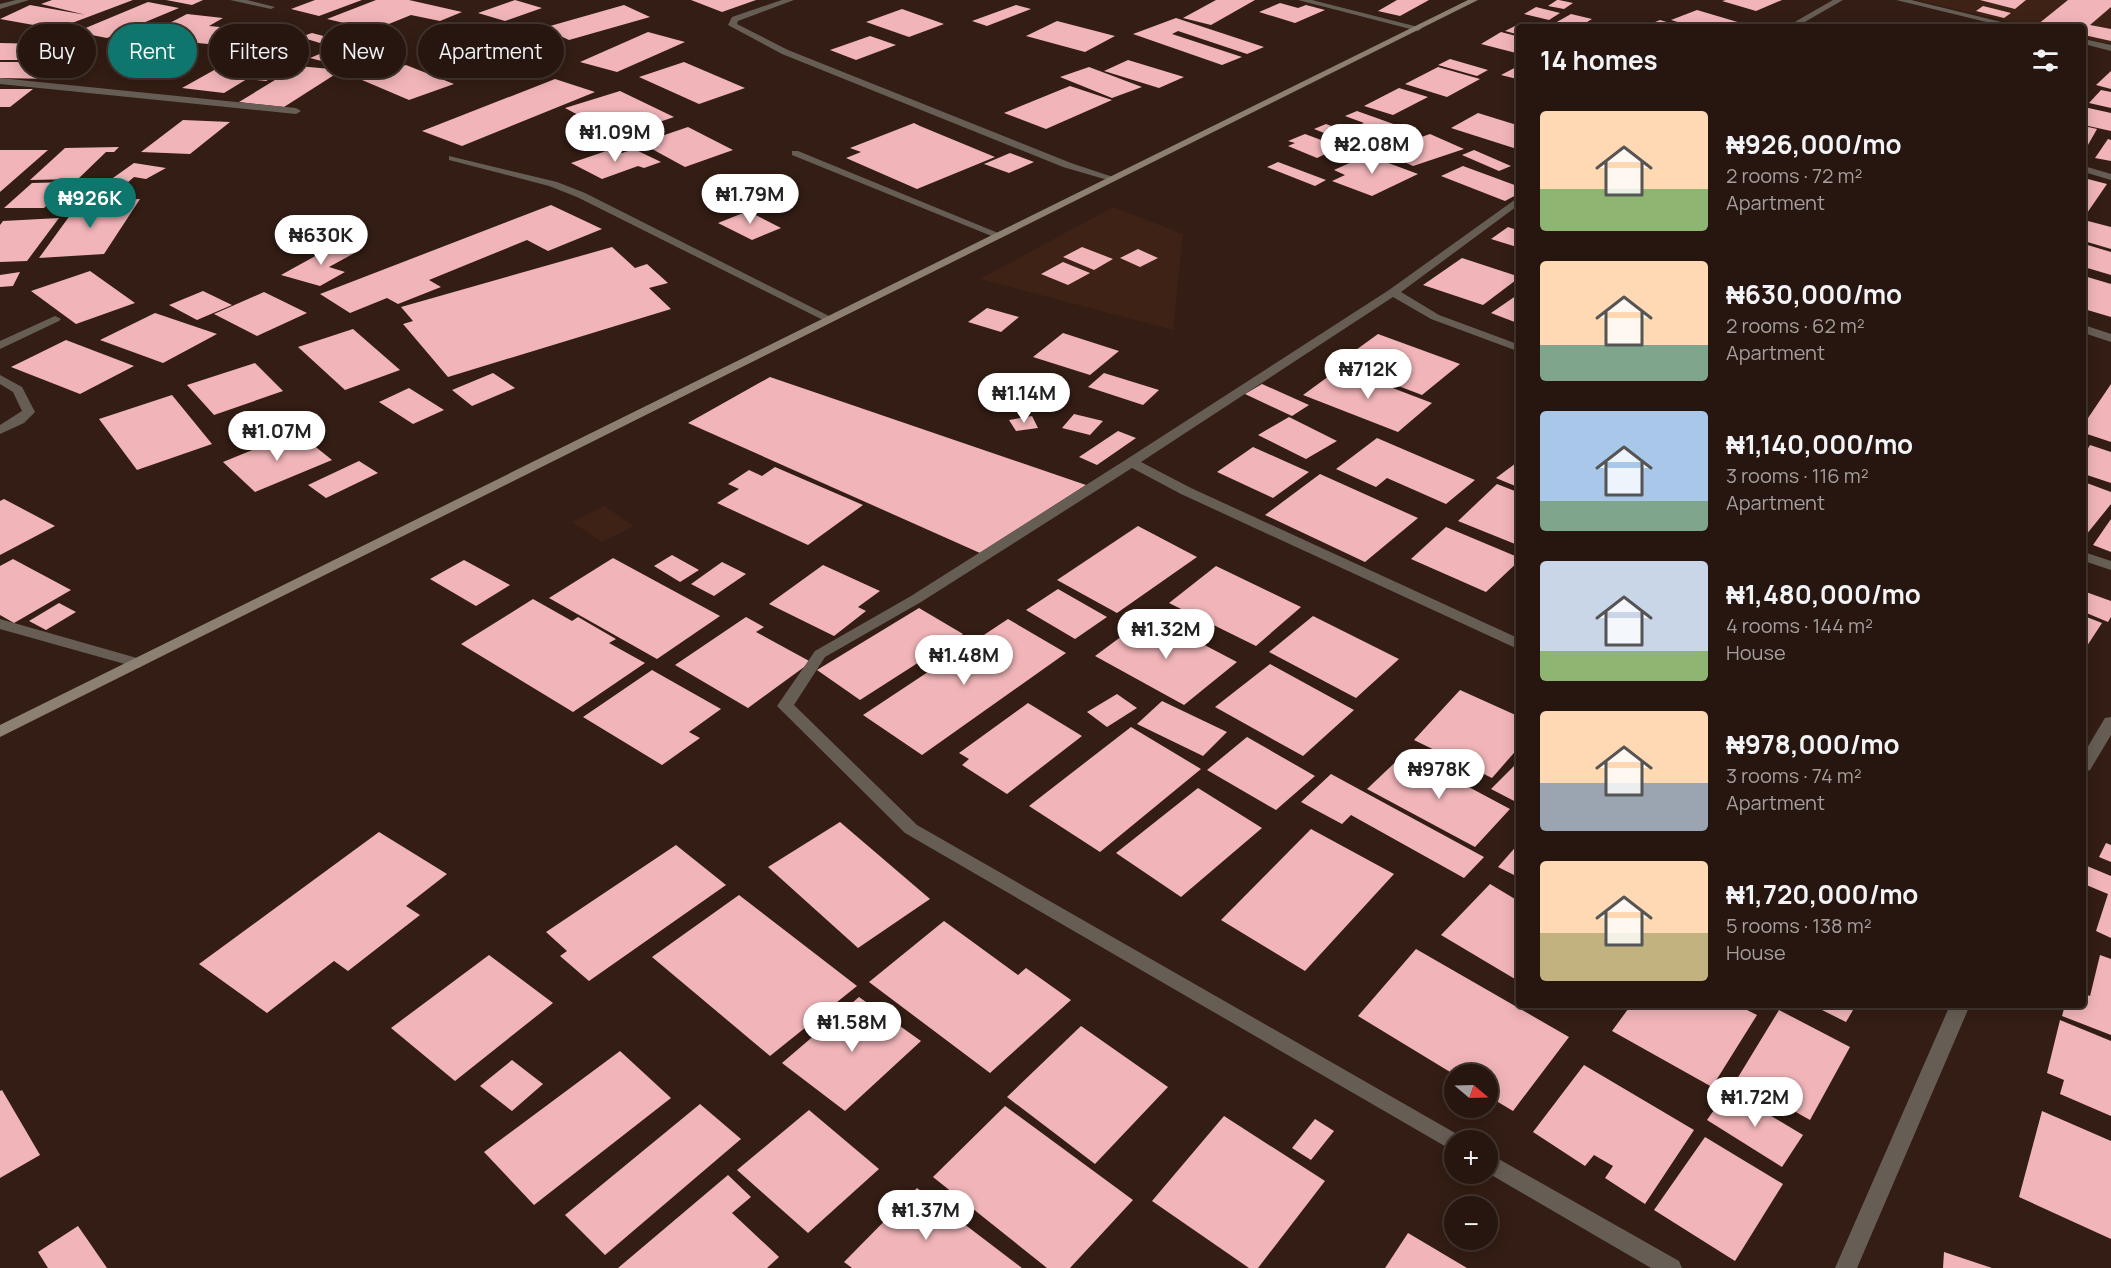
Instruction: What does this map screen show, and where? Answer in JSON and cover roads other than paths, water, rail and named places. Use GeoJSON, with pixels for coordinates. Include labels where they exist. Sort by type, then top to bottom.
{"type":"FeatureCollection","features":[{"type":"Feature","properties":{"kind":"street"},"geometry":{"type":"LineString","coordinates":[[0,8],[26,0]]}},
{"type":"Feature","properties":{"kind":"street"},"geometry":{"type":"LineString","coordinates":[[234,0],[271,7]]}},
{"type":"Feature","properties":{"kind":"street"},"geometry":{"type":"LineString","coordinates":[[790,0],[743,14],[735,19],[732,25],[785,52],[1056,161],[1111,178]]}},
{"type":"Feature","properties":{"kind":"street"},"geometry":{"type":"LineString","coordinates":[[1302,0],[1418,28]]}},
{"type":"Feature","properties":{"kind":"street"},"geometry":{"type":"LineString","coordinates":[[0,732],[1111,178],[1474,0]]}},
{"type":"Feature","properties":{"kind":"street"},"geometry":{"type":"LineString","coordinates":[[1795,24],[1839,0]]}},
{"type":"Feature","properties":{"kind":"street"},"geometry":{"type":"LineString","coordinates":[[1900,0],[2005,24]]}},
{"type":"Feature","properties":{"kind":"street"},"geometry":{"type":"LineString","coordinates":[[2086,42],[2111,48]]}},
{"type":"Feature","properties":{"kind":"street"},"geometry":{"type":"LineString","coordinates":[[0,81],[296,111]]}},
{"type":"Feature","properties":{"kind":"street"},"geometry":{"type":"LineString","coordinates":[[795,153],[998,235]]}},
{"type":"Feature","properties":{"kind":"street"},"geometry":{"type":"LineString","coordinates":[[452,158],[553,184],[582,195],[829,319]]}},
{"type":"Feature","properties":{"kind":"street"},"geometry":{"type":"LineString","coordinates":[[2086,171],[2111,177]]}},
{"type":"Feature","properties":{"kind":"street"},"geometry":{"type":"LineString","coordinates":[[1444,1137],[911,829],[785,706],[820,654],[915,599],[1132,462],[1393,292],[1516,202]]}},
{"type":"Feature","properties":{"kind":"street"},"geometry":{"type":"LineString","coordinates":[[1393,292],[1435,317],[1516,347]]}},
{"type":"Feature","properties":{"kind":"street"},"geometry":{"type":"LineString","coordinates":[[0,345],[54,319]]}},
{"type":"Feature","properties":{"kind":"street"},"geometry":{"type":"LineString","coordinates":[[2086,330],[2111,338]]}},
{"type":"Feature","properties":{"kind":"street"},"geometry":{"type":"LineString","coordinates":[[0,379],[18,390],[29,412],[20,420],[0,430]]}},
{"type":"Feature","properties":{"kind":"street"},"geometry":{"type":"LineString","coordinates":[[1132,462],[1186,491],[1516,643]]}},
{"type":"Feature","properties":{"kind":"street"},"geometry":{"type":"LineString","coordinates":[[2086,557],[2111,566]]}},
{"type":"Feature","properties":{"kind":"street"},"geometry":{"type":"LineString","coordinates":[[0,624],[139,663]]}},
{"type":"Feature","properties":{"kind":"street"},"geometry":{"type":"LineString","coordinates":[[2086,763],[2111,722]]}},
{"type":"Feature","properties":{"kind":"street"},"geometry":{"type":"LineString","coordinates":[[1846,1268],[1958,1008]]}},
{"type":"Feature","properties":{"kind":"street"},"geometry":{"type":"LineString","coordinates":[[1498,1168],[1671,1268]]}}]}
